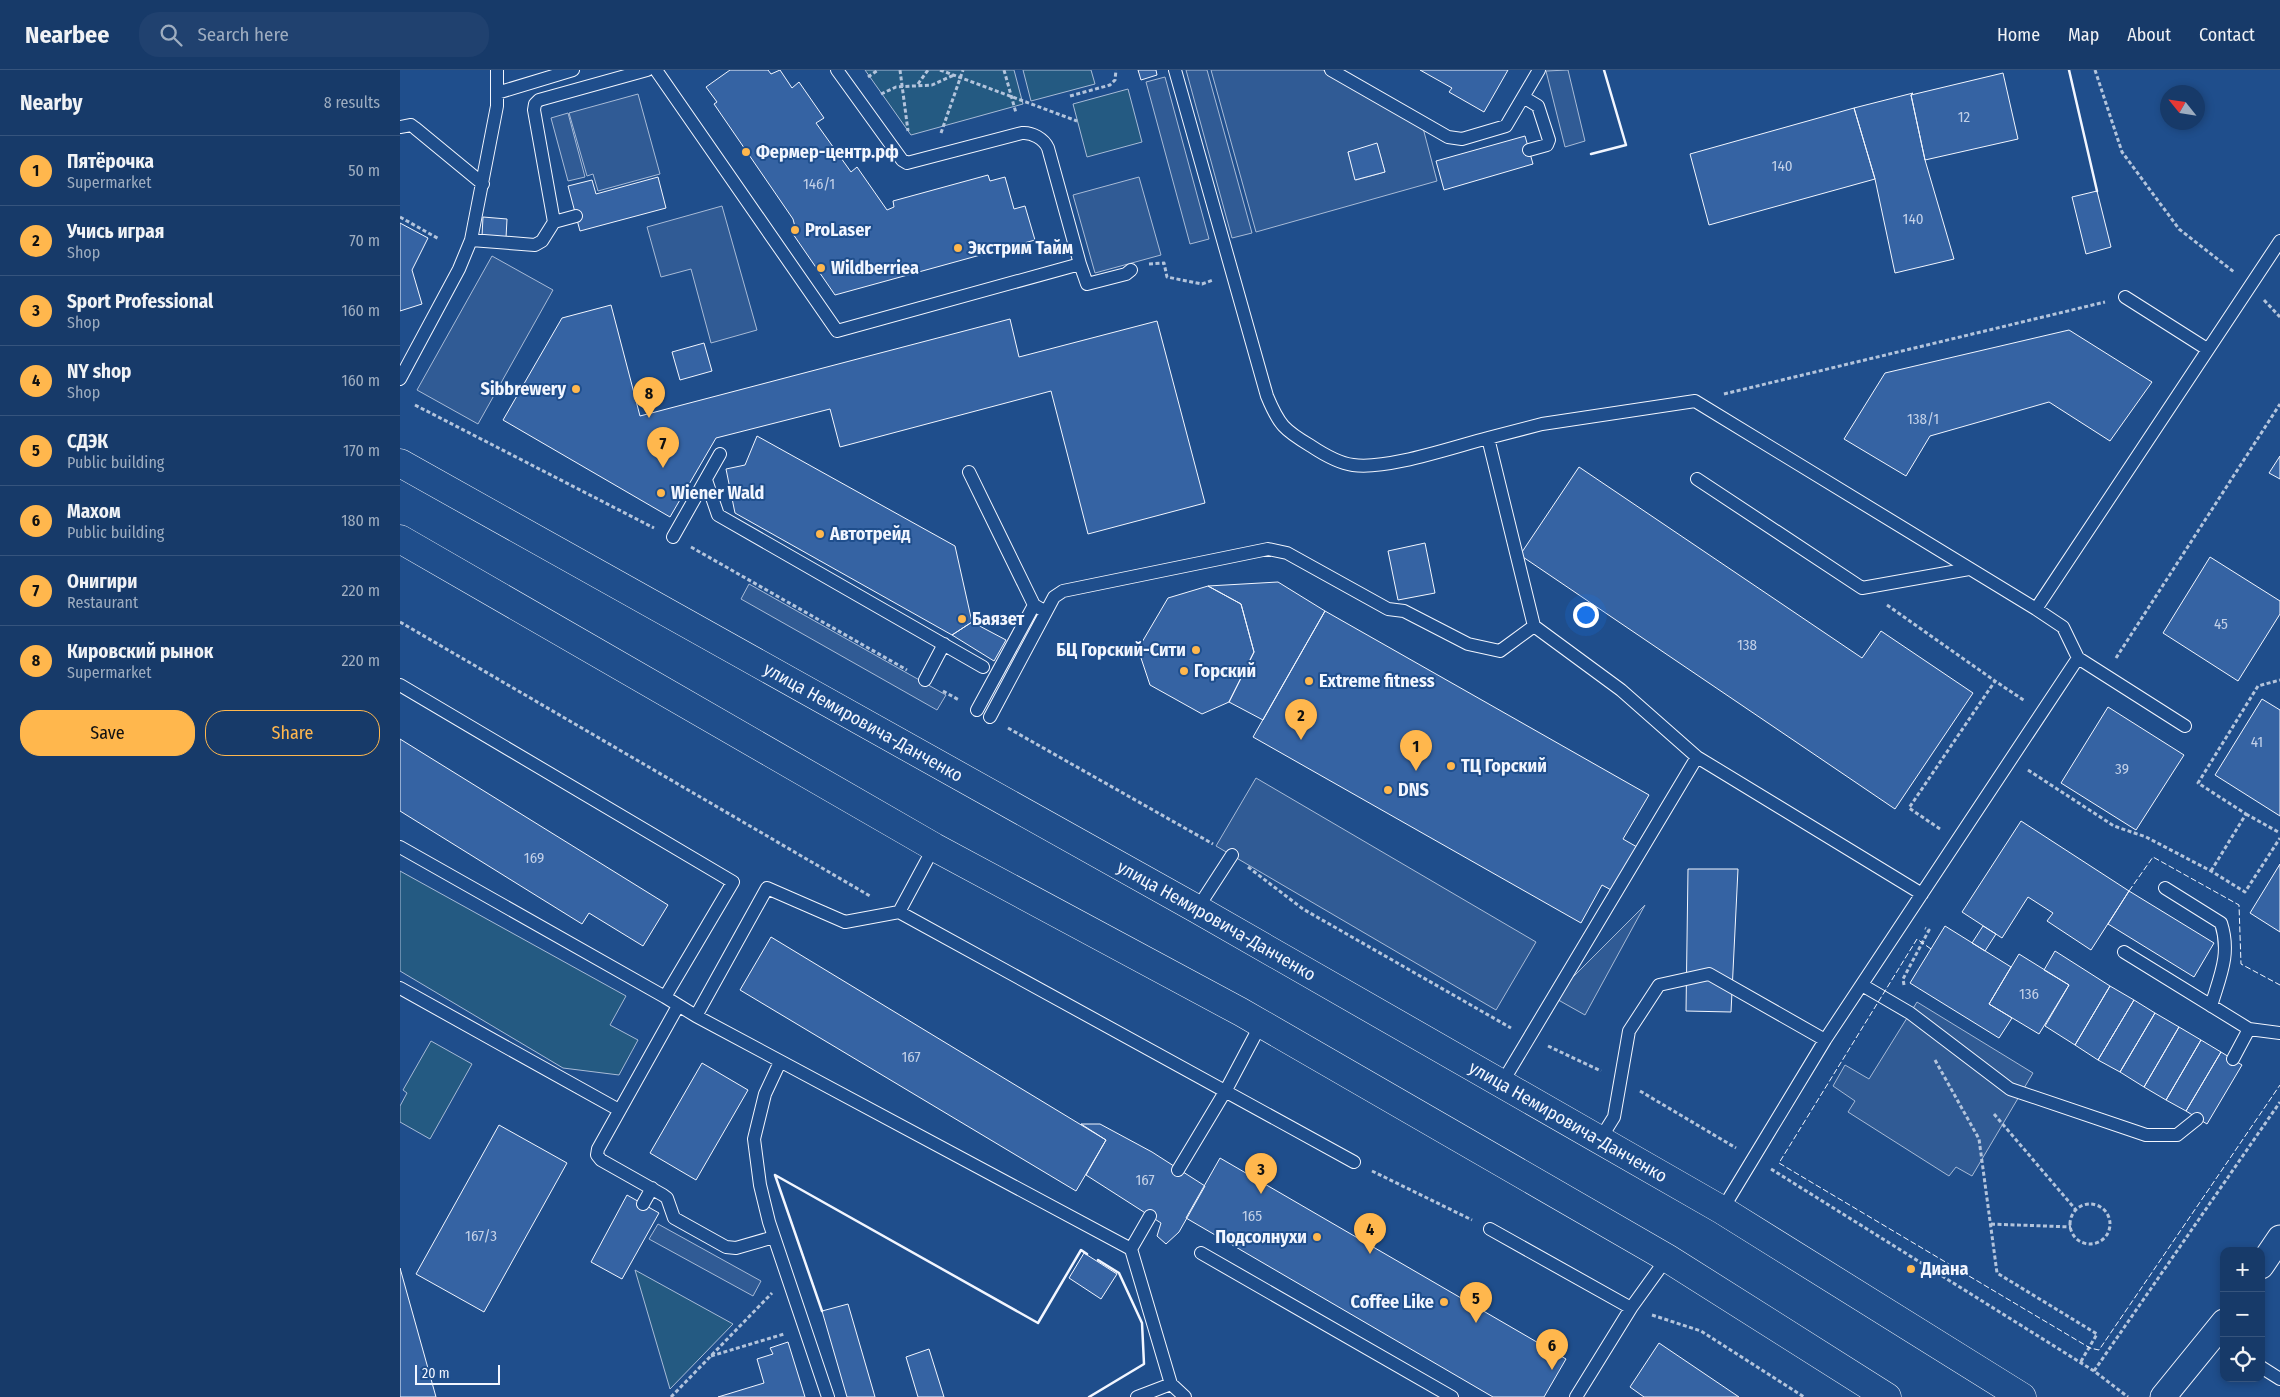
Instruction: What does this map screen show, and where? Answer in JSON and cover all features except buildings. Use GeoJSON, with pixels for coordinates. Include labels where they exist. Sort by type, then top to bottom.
{"type":"FeatureCollection","features":[{"type":"Feature","properties":{"kind":"main road","name":"улица Немировича-Данченко"},"geometry":{"type":"LineString","coordinates":[[400,463],[1197,909],[1722,1210],[2022,1397]]}},
{"type":"Feature","properties":{"kind":"main road"},"geometry":{"type":"LineString","coordinates":[[400,539],[934,847],[1261,1024],[1667,1258],[1887,1397]]}},
{"type":"Feature","properties":{"kind":"street"},"geometry":{"type":"LineString","coordinates":[[2265,1260],[2280,1238]]}},
{"type":"Feature","properties":{"kind":"street"},"geometry":{"type":"LineString","coordinates":[[2164,1397],[2220,1334]]}},
{"type":"Feature","properties":{"kind":"lane"},"geometry":{"type":"LineString","coordinates":[[400,379],[459,269],[471,240],[497,106],[497,70]]}},
{"type":"Feature","properties":{"kind":"lane"},"geometry":{"type":"LineString","coordinates":[[497,93],[573,70]]}},
{"type":"Feature","properties":{"kind":"lane"},"geometry":{"type":"LineString","coordinates":[[471,240],[535,245],[542,241],[554,222],[535,104],[539,100],[647,70]]}},
{"type":"Feature","properties":{"kind":"lane"},"geometry":{"type":"LineString","coordinates":[[656,70],[837,331],[1080,264]]}},
{"type":"Feature","properties":{"kind":"lane"},"geometry":{"type":"LineString","coordinates":[[837,70],[902,160],[913,163],[1022,133],[1031,134],[1042,140],[1048,148],[1087,284],[1126,274],[1131,270]]}},
{"type":"Feature","properties":{"kind":"lane"},"geometry":{"type":"LineString","coordinates":[[1175,70],[1266,396],[1276,418],[1288,432],[1326,456],[1352,465],[1382,466],[1542,424],[1694,401],[2036,609],[2063,627],[2078,658],[2185,726]]}},
{"type":"Feature","properties":{"kind":"lane"},"geometry":{"type":"LineString","coordinates":[[1331,70],[1454,139],[1462,139],[1506,126],[1539,70]]}},
{"type":"Feature","properties":{"kind":"lane"},"geometry":{"type":"LineString","coordinates":[[1523,96],[1538,106],[1549,140],[1546,145],[1529,150]]}},
{"type":"Feature","properties":{"kind":"lane"},"geometry":{"type":"LineString","coordinates":[[400,128],[411,125],[483,184]]}},
{"type":"Feature","properties":{"kind":"lane"},"geometry":{"type":"LineString","coordinates":[[554,222],[576,216]]}},
{"type":"Feature","properties":{"kind":"lane"},"geometry":{"type":"LineString","coordinates":[[2036,609],[2280,241]]}},
{"type":"Feature","properties":{"kind":"lane"},"geometry":{"type":"LineString","coordinates":[[2126,298],[2207,349]]}},
{"type":"Feature","properties":{"kind":"lane"},"geometry":{"type":"LineString","coordinates":[[1488,438],[1534,626],[1622,690],[1698,756],[1922,894]]}},
{"type":"Feature","properties":{"kind":"lane"},"geometry":{"type":"LineString","coordinates":[[673,537],[720,454]]}},
{"type":"Feature","properties":{"kind":"lane"},"geometry":{"type":"LineString","coordinates":[[969,472],[1034,606],[1046,612]]}},
{"type":"Feature","properties":{"kind":"lane"},"geometry":{"type":"LineString","coordinates":[[706,480],[718,515],[982,667]]}},
{"type":"Feature","properties":{"kind":"lane"},"geometry":{"type":"LineString","coordinates":[[1697,480],[1862,588],[1969,568]]}},
{"type":"Feature","properties":{"kind":"lane"},"geometry":{"type":"LineString","coordinates":[[990,717],[1054,598],[1063,591],[1268,549],[1287,553],[1388,609],[1404,611],[1468,644],[1500,651],[1534,626]]}},
{"type":"Feature","properties":{"kind":"lane"},"geometry":{"type":"LineString","coordinates":[[977,710],[1034,606]]}},
{"type":"Feature","properties":{"kind":"lane"},"geometry":{"type":"LineString","coordinates":[[925,680],[944,644]]}},
{"type":"Feature","properties":{"kind":"lane"},"geometry":{"type":"LineString","coordinates":[[1722,1210],[1825,1040],[2078,658]]}},
{"type":"Feature","properties":{"kind":"lane"},"geometry":{"type":"LineString","coordinates":[[400,685],[733,882],[665,997]]}},
{"type":"Feature","properties":{"kind":"lane"},"geometry":{"type":"LineString","coordinates":[[1502,1084],[1698,756]]}},
{"type":"Feature","properties":{"kind":"lane"},"geometry":{"type":"LineString","coordinates":[[400,847],[696,1016],[1130,1249],[1171,1384],[1185,1397]]}},
{"type":"Feature","properties":{"kind":"lane"},"geometry":{"type":"LineString","coordinates":[[899,912],[934,847]]}},
{"type":"Feature","properties":{"kind":"lane"},"geometry":{"type":"LineString","coordinates":[[1197,909],[1232,855]]}},
{"type":"Feature","properties":{"kind":"lane"},"geometry":{"type":"LineString","coordinates":[[696,1016],[767,888],[845,922],[899,912],[1354,1162]]}},
{"type":"Feature","properties":{"kind":"lane"},"geometry":{"type":"LineString","coordinates":[[2165,888],[2221,923],[2226,939],[2225,960],[2211,1006]]}},
{"type":"Feature","properties":{"kind":"lane"},"geometry":{"type":"LineString","coordinates":[[2124,952],[2249,1029],[2280,1033]]}},
{"type":"Feature","properties":{"kind":"lane"},"geometry":{"type":"LineString","coordinates":[[1599,1141],[1614,1117],[1628,1031],[1659,985],[1709,974],[1825,1040]]}},
{"type":"Feature","properties":{"kind":"lane"},"geometry":{"type":"LineString","coordinates":[[1862,985],[1910,1013],[2010,1089],[2146,1135],[2177,1135],[2197,1119]]}},
{"type":"Feature","properties":{"kind":"lane"},"geometry":{"type":"LineString","coordinates":[[400,988],[620,1110]]}},
{"type":"Feature","properties":{"kind":"lane"},"geometry":{"type":"LineString","coordinates":[[678,1006],[597,1155],[601,1160],[667,1198],[674,1218],[726,1247],[736,1248],[774,1237]]}},
{"type":"Feature","properties":{"kind":"lane"},"geometry":{"type":"LineString","coordinates":[[1178,1170],[1226,1090],[1261,1024]]}},
{"type":"Feature","properties":{"kind":"lane"},"geometry":{"type":"LineString","coordinates":[[2232,1059],[2249,1029]]}},
{"type":"Feature","properties":{"kind":"lane"},"geometry":{"type":"LineString","coordinates":[[780,1062],[765,1094],[754,1139],[760,1185],[774,1237],[828,1397]]}},
{"type":"Feature","properties":{"kind":"lane"},"geometry":{"type":"LineString","coordinates":[[643,1204],[652,1188]]}},
{"type":"Feature","properties":{"kind":"lane"},"geometry":{"type":"LineString","coordinates":[[1130,1249],[1150,1216]]}},
{"type":"Feature","properties":{"kind":"lane"},"geometry":{"type":"LineString","coordinates":[[1490,1229],[1632,1308]]}},
{"type":"Feature","properties":{"kind":"lane"},"geometry":{"type":"LineString","coordinates":[[1201,1253],[1452,1397]]}},
{"type":"Feature","properties":{"kind":"lane"},"geometry":{"type":"LineString","coordinates":[[1576,1397],[1632,1308],[1667,1258]]}},
{"type":"Feature","properties":{"kind":"lane"},"geometry":{"type":"LineString","coordinates":[[2265,1370],[2280,1379]]}},
{"type":"Feature","properties":{"kind":"lane"},"geometry":{"type":"LineString","coordinates":[[1137,1397],[1171,1384]]}},
{"type":"Feature","properties":{"kind":"path"},"geometry":{"type":"LineString","coordinates":[[900,70],[910,140]]}},
{"type":"Feature","properties":{"kind":"path"},"geometry":{"type":"LineString","coordinates":[[918,85],[928,70]]}},
{"type":"Feature","properties":{"kind":"path"},"geometry":{"type":"LineString","coordinates":[[940,70],[1077,121]]}},
{"type":"Feature","properties":{"kind":"path"},"geometry":{"type":"LineString","coordinates":[[933,157],[963,70]]}},
{"type":"Feature","properties":{"kind":"path"},"geometry":{"type":"LineString","coordinates":[[1004,70],[1022,133]]}},
{"type":"Feature","properties":{"kind":"path"},"geometry":{"type":"LineString","coordinates":[[1070,96],[1110,85],[1116,80],[1116,70]]}},
{"type":"Feature","properties":{"kind":"path"},"geometry":{"type":"LineString","coordinates":[[2095,70],[2122,152],[2179,229],[2250,286]]}},
{"type":"Feature","properties":{"kind":"path"},"geometry":{"type":"LineString","coordinates":[[878,95],[902,86],[932,85],[954,75]]}},
{"type":"Feature","properties":{"kind":"path"},"geometry":{"type":"LineString","coordinates":[[400,217],[439,239]]}},
{"type":"Feature","properties":{"kind":"path"},"geometry":{"type":"LineString","coordinates":[[1148,264],[1164,263],[1167,277],[1202,284],[1232,274]]}},
{"type":"Feature","properties":{"kind":"path"},"geometry":{"type":"LineString","coordinates":[[1694,401],[2126,298]]}},
{"type":"Feature","properties":{"kind":"path"},"geometry":{"type":"LineString","coordinates":[[2105,675],[2280,404]]}},
{"type":"Feature","properties":{"kind":"path"},"geometry":{"type":"LineString","coordinates":[[415,405],[673,537],[977,710]]}},
{"type":"Feature","properties":{"kind":"path"},"geometry":{"type":"LineString","coordinates":[[1862,588],[2042,712]]}},
{"type":"Feature","properties":{"kind":"path"},"geometry":{"type":"LineString","coordinates":[[400,622],[899,912]]}},
{"type":"Feature","properties":{"kind":"path"},"geometry":{"type":"LineString","coordinates":[[2280,680],[2258,686],[2198,783],[2280,833]]}},
{"type":"Feature","properties":{"kind":"path"},"geometry":{"type":"LineString","coordinates":[[1956,840],[1909,808],[1995,681]]}},
{"type":"Feature","properties":{"kind":"path"},"geometry":{"type":"LineString","coordinates":[[990,717],[1232,855],[1303,909],[1528,1038],[1621,1080],[1753,1158],[2094,1370],[2128,1397]]}},
{"type":"Feature","properties":{"kind":"path"},"geometry":{"type":"LineString","coordinates":[[2011,758],[2114,826],[2146,837],[2211,871],[2245,892],[2280,838]]}},
{"type":"Feature","properties":{"kind":"path"},"geometry":{"type":"LineString","coordinates":[[2211,871],[2246,814]]}},
{"type":"Feature","properties":{"kind":"path"},"geometry":{"type":"LineString","coordinates":[[1907,916],[1929,930],[1903,979],[1910,1013]]}},
{"type":"Feature","properties":{"kind":"path"},"geometry":{"type":"LineString","coordinates":[[1933,1055],[1979,1138],[1997,1272],[2097,1334],[2080,1363]]}},
{"type":"Feature","properties":{"kind":"path"},"geometry":{"type":"LineString","coordinates":[[2094,1370],[2280,1102]]}},
{"type":"Feature","properties":{"kind":"path"},"geometry":{"type":"LineString","coordinates":[[1994,1114],[2076,1210]]}},
{"type":"Feature","properties":{"kind":"path"},"geometry":{"type":"LineString","coordinates":[[1354,1162],[1490,1229]]}},
{"type":"Feature","properties":{"kind":"path"},"geometry":{"type":"LineString","coordinates":[[2088,1204],[2102,1207],[2110,1218],[2110,1227],[2105,1238],[2093,1244],[2083,1243],[2077,1239],[2071,1228],[2072,1216],[2076,1210],[2088,1204]]}},
{"type":"Feature","properties":{"kind":"path"},"geometry":{"type":"LineString","coordinates":[[1991,1224],[2071,1228]]}},
{"type":"Feature","properties":{"kind":"path"},"geometry":{"type":"LineString","coordinates":[[770,1285],[774,1302]]}},
{"type":"Feature","properties":{"kind":"path"},"geometry":{"type":"LineString","coordinates":[[671,1397],[772,1293]]}},
{"type":"Feature","properties":{"kind":"path"},"geometry":{"type":"LineString","coordinates":[[1632,1308],[1702,1331],[1804,1397]]}},
{"type":"Feature","properties":{"kind":"path"},"geometry":{"type":"LineString","coordinates":[[711,1356],[784,1335],[782,1326]]}},
{"type":"Feature","properties":{"kind":"shaded area"},"geometry":{"type":"Polygon","coordinates":[[[865,70],[1014,70],[1023,104],[911,135],[865,70]]]}},
{"type":"Feature","properties":{"kind":"shaded area"},"geometry":{"type":"Polygon","coordinates":[[[1023,70],[1091,70],[1095,84],[1031,101],[1023,70]]]}},
{"type":"Feature","properties":{"kind":"shaded area"},"geometry":{"type":"Polygon","coordinates":[[[1186,70],[1207,70],[1252,233],[1232,238],[1186,70]]]}},
{"type":"Feature","properties":{"kind":"shaded area"},"geometry":{"type":"Polygon","coordinates":[[[1211,70],[1323,70],[1423,128],[1437,181],[1256,232],[1211,70]],[[1377,144],[1348,152],[1356,180],[1385,172],[1377,144]]]}},
{"type":"Feature","properties":{"kind":"shaded area"},"geometry":{"type":"Polygon","coordinates":[[[1568,70],[1585,141],[1565,147],[1546,71],[1568,70]]]}},
{"type":"Feature","properties":{"kind":"shaded area"},"geometry":{"type":"Polygon","coordinates":[[[1165,77],[1209,239],[1190,244],[1146,82],[1165,77]]]}},
{"type":"Feature","properties":{"kind":"shaded area"},"geometry":{"type":"Polygon","coordinates":[[[1128,89],[1142,142],[1087,157],[1073,104],[1128,89]]]}},
{"type":"Feature","properties":{"kind":"shaded area"},"geometry":{"type":"Polygon","coordinates":[[[638,94],[660,174],[598,191],[593,174],[587,176],[569,113],[638,94]]]}},
{"type":"Feature","properties":{"kind":"shaded area"},"geometry":{"type":"Polygon","coordinates":[[[568,113],[585,177],[568,181],[551,118],[568,113]]]}},
{"type":"Feature","properties":{"kind":"shaded area"},"geometry":{"type":"Polygon","coordinates":[[[1139,177],[1161,255],[1095,273],[1073,195],[1139,177]]]}},
{"type":"Feature","properties":{"kind":"shaded area"},"geometry":{"type":"Polygon","coordinates":[[[722,206],[757,330],[711,343],[691,269],[661,277],[647,227],[722,206]]]}},
{"type":"Feature","properties":{"kind":"shaded area"},"geometry":{"type":"Polygon","coordinates":[[[492,256],[553,290],[478,424],[417,390],[492,256]]]}},
{"type":"Feature","properties":{"kind":"shaded area"},"geometry":{"type":"Polygon","coordinates":[[[749,584],[946,695],[937,710],[741,599],[749,584]]]}},
{"type":"Feature","properties":{"kind":"shaded area"},"geometry":{"type":"Polygon","coordinates":[[[1256,778],[1536,942],[1496,1010],[1216,846],[1256,778]]]}},
{"type":"Feature","properties":{"kind":"shaded area"},"geometry":{"type":"Polygon","coordinates":[[[400,871],[626,996],[610,1025],[638,1040],[619,1075],[563,1068],[400,971],[400,871]]]}},
{"type":"Feature","properties":{"kind":"shaded area"},"geometry":{"type":"Polygon","coordinates":[[[1645,905],[1585,1015],[1553,997],[1645,905]]]}},
{"type":"Feature","properties":{"kind":"shaded area"},"geometry":{"type":"Polygon","coordinates":[[[1917,1002],[2033,1073],[1972,1176],[1956,1167],[1949,1176],[1848,1112],[1855,1101],[1833,1086],[1845,1065],[1869,1079],[1917,1002]]]}},
{"type":"Feature","properties":{"kind":"shaded area"},"geometry":{"type":"Polygon","coordinates":[[[431,1041],[472,1064],[430,1139],[400,1122],[400,1106],[407,1093],[403,1090],[431,1041]]]}},
{"type":"Feature","properties":{"kind":"shaded area"},"geometry":{"type":"Polygon","coordinates":[[[658,1224],[761,1281],[753,1296],[649,1239],[658,1224]]]}},
{"type":"Feature","properties":{"kind":"shaded area"},"geometry":{"type":"Polygon","coordinates":[[[635,1270],[733,1324],[670,1389],[635,1270]]]}},
{"type":"Feature","properties":{"kind":"fence"},"geometry":{"type":"LineString","coordinates":[[2129,891],[2153,857],[2239,905],[2241,964],[2280,985]]}},
{"type":"Feature","properties":{"kind":"fence"},"geometry":{"type":"LineString","coordinates":[[1931,949],[1917,939],[1779,1163],[2090,1348],[2099,1350],[2280,1085]]}},
{"type":"Feature","properties":{"kind":"wall"},"geometry":{"type":"LineString","coordinates":[[1591,154],[1626,145],[1604,70]]}},
{"type":"Feature","properties":{"kind":"wall"},"geometry":{"type":"LineString","coordinates":[[2069,70],[2097,191]]}},
{"type":"Feature","properties":{"kind":"wall"},"geometry":{"type":"LineString","coordinates":[[775,1175],[1038,1323],[1081,1250],[1087,1254]]}},
{"type":"Feature","properties":{"kind":"wall"},"geometry":{"type":"LineString","coordinates":[[775,1175],[822,1311]]}},
{"type":"Feature","properties":{"kind":"wall"},"geometry":{"type":"LineString","coordinates":[[1089,1397],[1144,1364],[1142,1323],[1119,1273],[1098,1260]]}},
{"type":"Feature","properties":{"kind":"place","name":"Фермер-центр.рф"},"geometry":{"type":"Point","coordinates":[746,152]}},
{"type":"Feature","properties":{"kind":"place","name":"ProLaser"},"geometry":{"type":"Point","coordinates":[795,230]}},
{"type":"Feature","properties":{"kind":"place","name":"Экстрим Тайм"},"geometry":{"type":"Point","coordinates":[958,248]}},
{"type":"Feature","properties":{"kind":"place","name":"Wildberriea"},"geometry":{"type":"Point","coordinates":[821,268]}},
{"type":"Feature","properties":{"kind":"place","name":"Sibbrewery"},"geometry":{"type":"Point","coordinates":[576,389]}},
{"type":"Feature","properties":{"kind":"place","name":"Кировский рынок"},"geometry":{"type":"Point","coordinates":[649,418]}},
{"type":"Feature","properties":{"kind":"place","name":"Онигири"},"geometry":{"type":"Point","coordinates":[663,468]}},
{"type":"Feature","properties":{"kind":"place","name":"Wiener Wald"},"geometry":{"type":"Point","coordinates":[661,493]}},
{"type":"Feature","properties":{"kind":"place","name":"Автотрейд"},"geometry":{"type":"Point","coordinates":[820,534]}},
{"type":"Feature","properties":{"kind":"place","name":"Баязет"},"geometry":{"type":"Point","coordinates":[962,619]}},
{"type":"Feature","properties":{"kind":"place","name":"БЦ Горский-Сити"},"geometry":{"type":"Point","coordinates":[1196,650]}},
{"type":"Feature","properties":{"kind":"place","name":"Горский"},"geometry":{"type":"Point","coordinates":[1184,671]}},
{"type":"Feature","properties":{"kind":"place","name":"Extreme fitness"},"geometry":{"type":"Point","coordinates":[1309,681]}},
{"type":"Feature","properties":{"kind":"place","name":"Учись играя"},"geometry":{"type":"Point","coordinates":[1301,740]}},
{"type":"Feature","properties":{"kind":"place","name":"ТЦ Горский"},"geometry":{"type":"Point","coordinates":[1451,766]}},
{"type":"Feature","properties":{"kind":"place","name":"Пятёрочка"},"geometry":{"type":"Point","coordinates":[1416,771]}},
{"type":"Feature","properties":{"kind":"place","name":"DNS"},"geometry":{"type":"Point","coordinates":[1388,790]}},
{"type":"Feature","properties":{"kind":"place","name":"Sport Professional"},"geometry":{"type":"Point","coordinates":[1261,1194]}},
{"type":"Feature","properties":{"kind":"place","name":"Подсолнухи"},"geometry":{"type":"Point","coordinates":[1317,1237]}},
{"type":"Feature","properties":{"kind":"place","name":"NY shop"},"geometry":{"type":"Point","coordinates":[1370,1254]}},
{"type":"Feature","properties":{"kind":"place","name":"Диана"},"geometry":{"type":"Point","coordinates":[1911,1269]}},
{"type":"Feature","properties":{"kind":"place","name":"Coffee Like"},"geometry":{"type":"Point","coordinates":[1444,1302]}},
{"type":"Feature","properties":{"kind":"place","name":"СДЭК"},"geometry":{"type":"Point","coordinates":[1476,1323]}},
{"type":"Feature","properties":{"kind":"place","name":"Махом"},"geometry":{"type":"Point","coordinates":[1552,1370]}}]}
